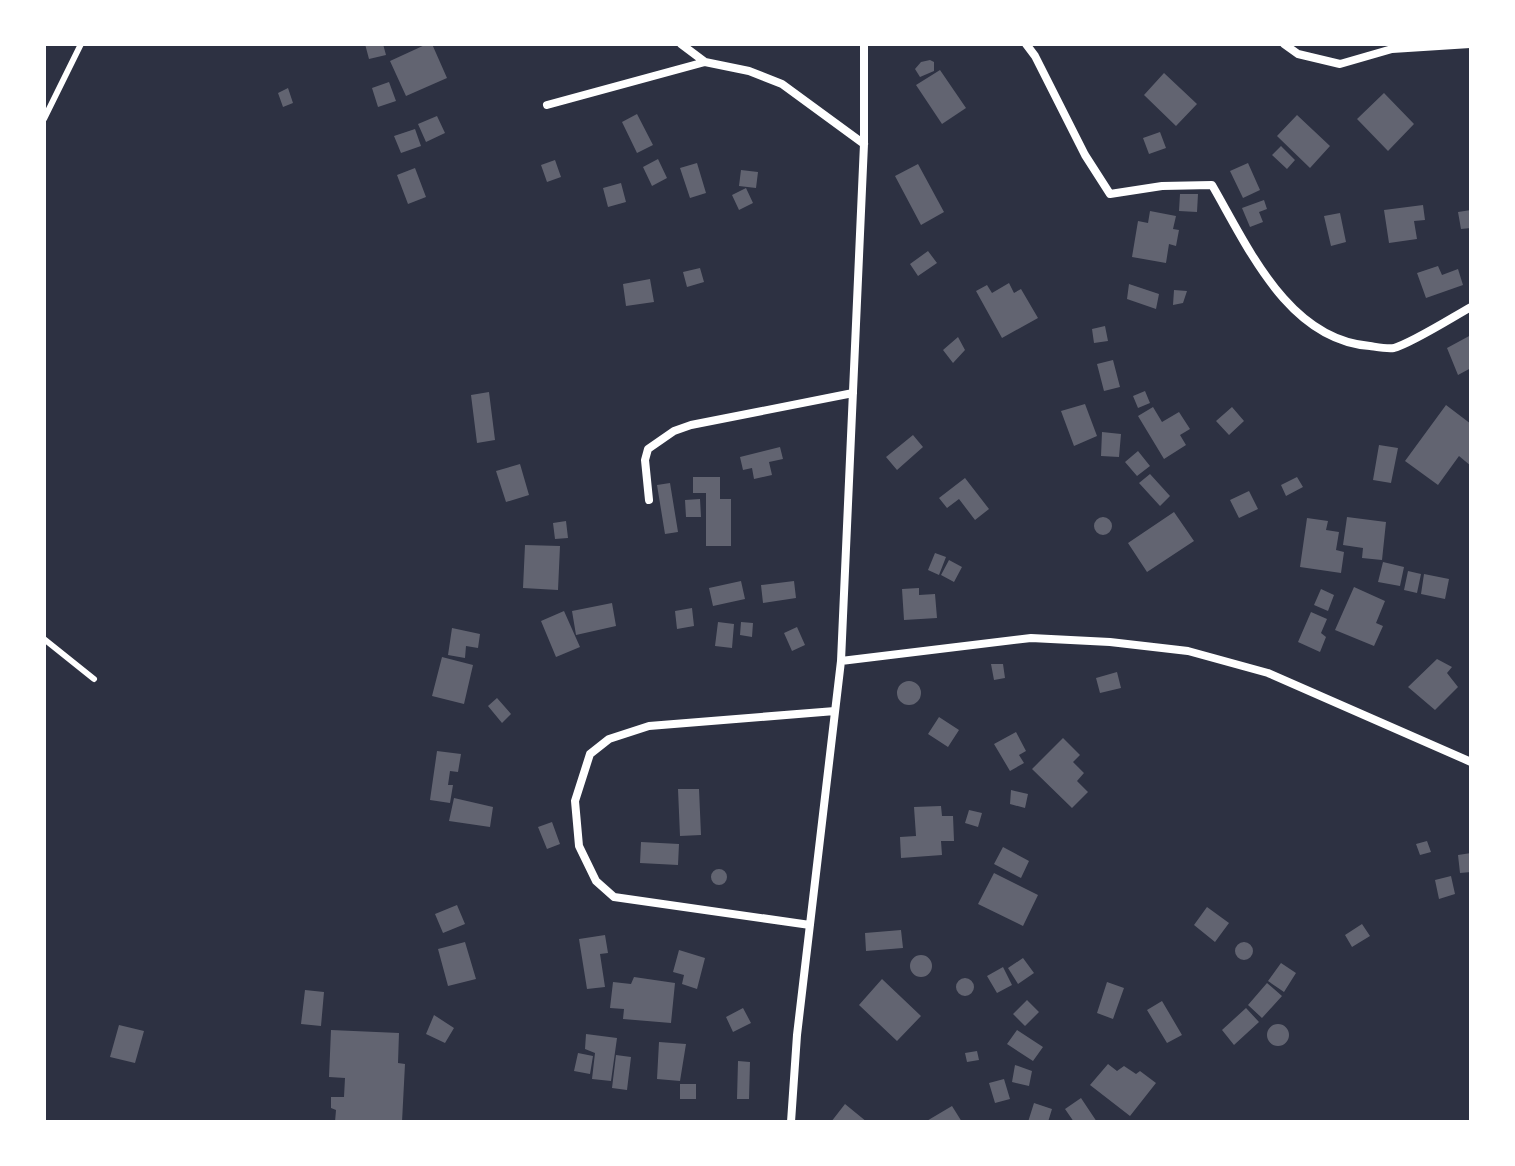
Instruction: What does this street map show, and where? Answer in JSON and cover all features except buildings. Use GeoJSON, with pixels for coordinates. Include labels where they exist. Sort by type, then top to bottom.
{"type":"FeatureCollection","features":[{"type":"Feature","properties":{"kind":"street"},"geometry":{"type":"LineString","coordinates":[[681,44],[705,62],[749,71],[782,84],[864,144]]}},
{"type":"Feature","properties":{"kind":"street"},"geometry":{"type":"LineString","coordinates":[[791,1122],[797,1035],[841,661],[864,144],[864,44]]}},
{"type":"Feature","properties":{"kind":"street"},"geometry":{"type":"LineString","coordinates":[[1026,44],[1085,155],[1110,194],[1162,186],[1212,185],[1254,257],[1284,299],[1319,329],[1350,345],[1394,348],[1471,307]]}},
{"type":"Feature","properties":{"kind":"street"},"geometry":{"type":"LineString","coordinates":[[1284,44],[1298,54],[1340,64],[1392,49],[1470,44]]}},
{"type":"Feature","properties":{"kind":"street"},"geometry":{"type":"LineString","coordinates":[[547,105],[705,62]]}},
{"type":"Feature","properties":{"kind":"street"},"geometry":{"type":"LineString","coordinates":[[649,500],[645,460],[648,449],[674,431],[853,393]]}},
{"type":"Feature","properties":{"kind":"street"},"geometry":{"type":"LineString","coordinates":[[841,661],[1031,638],[1110,642],[1188,651],[1268,673],[1471,762]]}},
{"type":"Feature","properties":{"kind":"street"},"geometry":{"type":"LineString","coordinates":[[810,925],[614,897],[596,881],[579,846],[575,801],[590,754],[609,739],[649,726],[835,711]]}},
{"type":"Feature","properties":{"kind":"lane"},"geometry":{"type":"LineString","coordinates":[[44,119],[81,44]]}},
{"type":"Feature","properties":{"kind":"lane"},"geometry":{"type":"LineString","coordinates":[[44,639],[94,679]]}}]}
